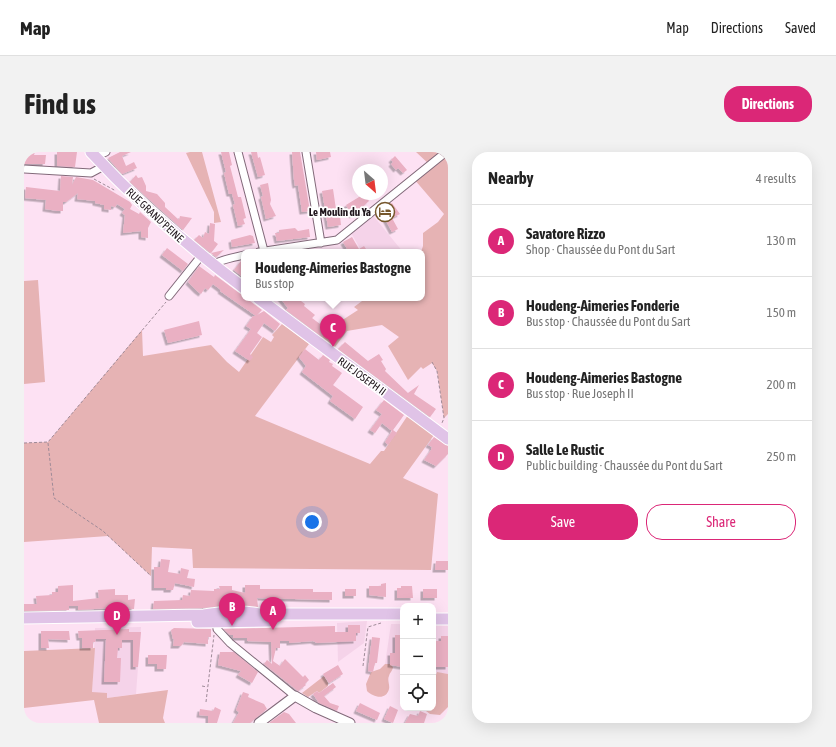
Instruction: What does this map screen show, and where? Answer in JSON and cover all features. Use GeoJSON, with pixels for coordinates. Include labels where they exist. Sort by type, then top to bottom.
{"type":"FeatureCollection","features":[{"type":"Feature","properties":{"kind":"main road","name":"RUE GRAND'PEINE"},"geometry":{"type":"LineString","coordinates":[[93,154],[158,220],[201,256],[223,272]]}},
{"type":"Feature","properties":{"kind":"main road"},"geometry":{"type":"LineString","coordinates":[[223,272],[241,286]]}},
{"type":"Feature","properties":{"kind":"main road","name":"RUE JOSEPH II"},"geometry":{"type":"LineString","coordinates":[[262,301],[448,439]]}},
{"type":"Feature","properties":{"kind":"main road"},"geometry":{"type":"LineString","coordinates":[[24,618],[204,615],[216,621],[249,612],[259,614],[400,614]]}},
{"type":"Feature","properties":{"kind":"main road"},"geometry":{"type":"LineString","coordinates":[[436,614],[448,614]]}},
{"type":"Feature","properties":{"kind":"main road"},"geometry":{"type":"LineString","coordinates":[[24,625],[400,619]]}},
{"type":"Feature","properties":{"kind":"main road"},"geometry":{"type":"LineString","coordinates":[[436,619],[448,619]]}},
{"type":"Feature","properties":{"kind":"street"},"geometry":{"type":"LineString","coordinates":[[93,154],[106,152]]}},
{"type":"Feature","properties":{"kind":"street"},"geometry":{"type":"LineString","coordinates":[[238,152],[262,249]]}},
{"type":"Feature","properties":{"kind":"street"},"geometry":{"type":"LineString","coordinates":[[306,152],[321,243]]}},
{"type":"Feature","properties":{"kind":"street"},"geometry":{"type":"LineString","coordinates":[[277,249],[337,240],[446,152]]}},
{"type":"Feature","properties":{"kind":"street"},"geometry":{"type":"LineString","coordinates":[[24,169],[91,173],[104,166]]}},
{"type":"Feature","properties":{"kind":"street"},"geometry":{"type":"LineString","coordinates":[[169,296],[201,256]]}},
{"type":"Feature","properties":{"kind":"street"},"geometry":{"type":"LineString","coordinates":[[213,265],[221,260],[227,261],[241,256]]}},
{"type":"Feature","properties":{"kind":"street"},"geometry":{"type":"LineString","coordinates":[[223,272],[228,265],[227,261]]}},
{"type":"Feature","properties":{"kind":"street"},"geometry":{"type":"LineString","coordinates":[[216,621],[230,643],[295,696],[316,708],[350,723]]}},
{"type":"Feature","properties":{"kind":"street"},"geometry":{"type":"LineString","coordinates":[[259,723],[295,696]]}},
{"type":"Feature","properties":{"kind":"path"},"geometry":{"type":"LineString","coordinates":[[151,576],[103,531],[54,498],[48,442],[169,296]]}},
{"type":"Feature","properties":{"kind":"path"},"geometry":{"type":"LineString","coordinates":[[432,362],[437,371],[444,418],[437,430]]}},
{"type":"Feature","properties":{"kind":"path"},"geometry":{"type":"LineString","coordinates":[[24,443],[48,442]]}},
{"type":"Feature","properties":{"kind":"path"},"geometry":{"type":"LineString","coordinates":[[363,666],[368,627],[380,623],[384,619]]}},
{"type":"Feature","properties":{"kind":"path"},"geometry":{"type":"LineString","coordinates":[[206,702],[216,621]]}},
{"type":"Feature","properties":{"kind":"path"},"geometry":{"type":"LineString","coordinates":[[202,686],[208,687]]}},
{"type":"Feature","properties":{"kind":"shaded area"},"geometry":{"type":"Polygon","coordinates":[[[202,152],[221,222],[214,223],[214,212],[186,153],[202,152]]]}},
{"type":"Feature","properties":{"kind":"shaded area"},"geometry":{"type":"Polygon","coordinates":[[[416,152],[448,152],[448,414],[444,418],[437,371],[432,363],[423,369],[421,367],[408,380],[388,346],[399,337],[382,325],[347,331],[335,347],[322,337],[327,330],[358,310],[354,307],[362,301],[425,301],[425,249],[422,249],[423,233],[438,222],[444,214],[414,179],[431,166],[416,152]]]}},
{"type":"Feature","properties":{"kind":"shaded area"},"geometry":{"type":"Polygon","coordinates":[[[371,213],[401,249],[360,249],[350,231],[371,213]]]}},
{"type":"Feature","properties":{"kind":"shaded area"},"geometry":{"type":"Polygon","coordinates":[[[38,280],[45,382],[24,384],[24,281],[38,280]]]}},
{"type":"Feature","properties":{"kind":"shaded area"},"geometry":{"type":"Polygon","coordinates":[[[282,324],[309,344],[255,416],[370,464],[381,451],[384,451],[408,415],[434,435],[403,478],[438,494],[431,570],[193,568],[192,549],[152,547],[151,576],[108,536],[24,542],[24,443],[48,442],[142,330],[143,356],[211,345],[239,372],[263,337],[271,342],[274,337],[272,335],[282,324]]]}},
{"type":"Feature","properties":{"kind":"shaded area"},"geometry":{"type":"Polygon","coordinates":[[[367,621],[364,643],[338,662],[337,623],[367,621]]]}},
{"type":"Feature","properties":{"kind":"shaded area"},"geometry":{"type":"Polygon","coordinates":[[[436,623],[448,623],[448,674],[436,672],[436,623]]]}},
{"type":"Feature","properties":{"kind":"shaded area"},"geometry":{"type":"Polygon","coordinates":[[[391,624],[400,624],[400,666],[385,664],[391,624]]]}},
{"type":"Feature","properties":{"kind":"shaded area"},"geometry":{"type":"Polygon","coordinates":[[[141,627],[136,694],[107,698],[92,692],[95,628],[141,627]]]}},
{"type":"Feature","properties":{"kind":"shaded area"},"geometry":{"type":"Polygon","coordinates":[[[95,648],[92,692],[107,693],[107,698],[168,690],[163,718],[165,723],[99,723],[94,700],[24,708],[24,651],[95,648]]]}},
{"type":"Feature","properties":{"kind":"shaded area"},"geometry":{"type":"Polygon","coordinates":[[[385,664],[390,664],[393,667],[388,678],[389,689],[385,695],[379,697],[367,691],[366,684],[371,672],[380,669],[385,664]]]}},
{"type":"Feature","properties":{"kind":"shaded area"},"geometry":{"type":"Polygon","coordinates":[[[437,672],[448,674],[448,707],[440,715],[430,714],[426,711],[436,711],[437,672]]]}},
{"type":"Feature","properties":{"kind":"shaded area"},"geometry":{"type":"Polygon","coordinates":[[[324,676],[328,686],[319,693],[317,691],[308,697],[302,693],[324,676]]]}},
{"type":"Feature","properties":{"kind":"building"},"geometry":{"type":"Polygon","coordinates":[[[24,152],[35,152],[34,155],[46,155],[45,164],[24,164],[24,152]]]}},
{"type":"Feature","properties":{"kind":"building"},"geometry":{"type":"Polygon","coordinates":[[[57,152],[77,152],[75,167],[57,166],[57,152]]]}},
{"type":"Feature","properties":{"kind":"building"},"geometry":{"type":"Polygon","coordinates":[[[120,152],[131,152],[122,156],[126,166],[134,162],[137,168],[122,174],[108,158],[120,152]]]}},
{"type":"Feature","properties":{"kind":"building"},"geometry":{"type":"Polygon","coordinates":[[[221,152],[229,152],[232,165],[230,166],[238,197],[241,197],[246,218],[243,219],[245,224],[238,226],[233,205],[235,204],[232,194],[229,194],[221,152]]]}},
{"type":"Feature","properties":{"kind":"building"},"geometry":{"type":"Polygon","coordinates":[[[251,152],[257,152],[265,175],[258,177],[251,152]]]}},
{"type":"Feature","properties":{"kind":"building"},"geometry":{"type":"Polygon","coordinates":[[[292,152],[300,152],[310,211],[302,212],[298,185],[295,186],[294,180],[292,152]]]}},
{"type":"Feature","properties":{"kind":"building"},"geometry":{"type":"Polygon","coordinates":[[[316,152],[330,152],[331,157],[317,160],[316,152]]]}},
{"type":"Feature","properties":{"kind":"building"},"geometry":{"type":"Polygon","coordinates":[[[395,156],[407,170],[403,173],[398,168],[396,170],[391,164],[393,162],[391,160],[395,156]]]}},
{"type":"Feature","properties":{"kind":"building"},"geometry":{"type":"Polygon","coordinates":[[[136,175],[138,178],[142,177],[146,186],[146,191],[157,194],[165,203],[165,207],[179,220],[180,216],[192,218],[183,230],[130,182],[136,175]]]}},
{"type":"Feature","properties":{"kind":"building"},"geometry":{"type":"Polygon","coordinates":[[[61,176],[73,177],[72,185],[76,177],[93,180],[130,202],[132,205],[130,209],[139,214],[140,212],[151,222],[148,228],[148,238],[141,237],[141,231],[123,233],[125,215],[122,213],[125,209],[117,204],[115,207],[111,206],[111,210],[104,209],[104,205],[95,203],[95,201],[77,199],[78,193],[66,202],[63,202],[63,211],[58,211],[45,209],[46,200],[25,198],[26,187],[60,191],[61,176]]]}},
{"type":"Feature","properties":{"kind":"building"},"geometry":{"type":"Polygon","coordinates":[[[268,183],[271,200],[270,204],[276,216],[266,219],[260,185],[268,183]]]}},
{"type":"Feature","properties":{"kind":"building"},"geometry":{"type":"Polygon","coordinates":[[[333,189],[337,216],[340,216],[341,225],[328,227],[322,191],[333,189]]]}},
{"type":"Feature","properties":{"kind":"building"},"geometry":{"type":"Polygon","coordinates":[[[354,200],[369,201],[352,216],[346,205],[354,200]]]}},
{"type":"Feature","properties":{"kind":"building"},"geometry":{"type":"Polygon","coordinates":[[[392,203],[400,214],[392,218],[398,229],[392,232],[381,211],[392,203]]]}},
{"type":"Feature","properties":{"kind":"building"},"geometry":{"type":"Polygon","coordinates":[[[210,223],[215,224],[214,241],[218,244],[211,253],[224,250],[216,257],[194,240],[199,235],[203,238],[205,232],[209,234],[210,223]]]}},
{"type":"Feature","properties":{"kind":"building"},"geometry":{"type":"Polygon","coordinates":[[[295,228],[298,231],[309,229],[310,237],[277,241],[275,233],[279,233],[279,230],[295,228]]]}},
{"type":"Feature","properties":{"kind":"building"},"geometry":{"type":"Polygon","coordinates":[[[250,235],[253,236],[255,243],[232,247],[231,240],[250,235]]]}},
{"type":"Feature","properties":{"kind":"building"},"geometry":{"type":"Polygon","coordinates":[[[352,237],[359,249],[347,249],[343,242],[352,237]]]}},
{"type":"Feature","properties":{"kind":"building"},"geometry":{"type":"Polygon","coordinates":[[[364,246],[366,249],[359,249],[364,246]]]}},
{"type":"Feature","properties":{"kind":"building"},"geometry":{"type":"Polygon","coordinates":[[[167,248],[188,264],[183,271],[162,255],[167,248]]]}},
{"type":"Feature","properties":{"kind":"building"},"geometry":{"type":"Polygon","coordinates":[[[241,261],[241,276],[234,270],[241,261]]]}},
{"type":"Feature","properties":{"kind":"building"},"geometry":{"type":"Polygon","coordinates":[[[199,266],[214,277],[215,275],[241,294],[241,301],[250,301],[262,310],[257,315],[264,311],[280,324],[275,331],[264,323],[257,333],[262,337],[250,354],[253,357],[250,361],[235,351],[251,329],[246,326],[253,316],[256,316],[220,291],[221,290],[213,284],[208,290],[205,288],[201,294],[188,282],[199,266]]]}},
{"type":"Feature","properties":{"kind":"building"},"geometry":{"type":"Polygon","coordinates":[[[282,301],[301,301],[305,304],[304,306],[315,315],[312,318],[320,324],[327,317],[335,325],[322,337],[286,310],[288,308],[282,301]]]}},
{"type":"Feature","properties":{"kind":"building"},"geometry":{"type":"Polygon","coordinates":[[[199,321],[202,335],[168,343],[164,330],[199,321]]]}},
{"type":"Feature","properties":{"kind":"building"},"geometry":{"type":"Polygon","coordinates":[[[345,342],[368,361],[379,354],[383,360],[381,361],[386,369],[385,371],[408,393],[419,385],[414,394],[436,409],[430,417],[338,349],[345,342]]]}},
{"type":"Feature","properties":{"kind":"building"},"geometry":{"type":"Polygon","coordinates":[[[305,349],[319,360],[323,355],[330,360],[329,362],[333,364],[332,366],[342,373],[333,385],[363,407],[355,419],[330,401],[333,396],[302,372],[306,366],[299,357],[305,349]]]}},
{"type":"Feature","properties":{"kind":"building"},"geometry":{"type":"Polygon","coordinates":[[[384,400],[404,415],[393,430],[397,433],[388,445],[385,442],[392,431],[382,423],[375,433],[370,430],[382,414],[376,410],[384,400]]]}},
{"type":"Feature","properties":{"kind":"building"},"geometry":{"type":"Polygon","coordinates":[[[434,437],[448,446],[448,454],[436,466],[424,460],[431,450],[432,447],[428,445],[434,437]]]}},
{"type":"Feature","properties":{"kind":"building"},"geometry":{"type":"Polygon","coordinates":[[[161,559],[170,560],[168,572],[180,574],[181,568],[189,570],[187,578],[195,579],[194,587],[175,583],[173,590],[166,590],[166,588],[154,588],[154,567],[160,567],[161,559]]]}},
{"type":"Feature","properties":{"kind":"building"},"geometry":{"type":"Polygon","coordinates":[[[436,561],[448,561],[448,570],[435,570],[436,561]]]}},
{"type":"Feature","properties":{"kind":"building"},"geometry":{"type":"Polygon","coordinates":[[[386,583],[386,597],[369,595],[369,586],[381,586],[381,584],[386,583]]]}},
{"type":"Feature","properties":{"kind":"building"},"geometry":{"type":"Polygon","coordinates":[[[73,585],[73,601],[99,598],[98,590],[115,589],[115,595],[128,595],[128,600],[135,599],[134,609],[110,608],[78,610],[78,606],[69,606],[69,610],[24,611],[24,604],[37,604],[36,596],[52,595],[52,592],[58,592],[58,586],[73,585]]]}},
{"type":"Feature","properties":{"kind":"building"},"geometry":{"type":"Polygon","coordinates":[[[245,585],[260,585],[260,589],[313,589],[313,592],[332,592],[332,600],[257,598],[258,607],[231,605],[203,608],[153,609],[154,601],[182,600],[183,595],[190,596],[191,590],[214,591],[214,589],[220,589],[219,586],[232,586],[232,590],[245,593],[245,585]]]}},
{"type":"Feature","properties":{"kind":"building"},"geometry":{"type":"Polygon","coordinates":[[[401,586],[412,586],[413,598],[397,598],[397,588],[401,588],[401,586]]]}},
{"type":"Feature","properties":{"kind":"building"},"geometry":{"type":"Polygon","coordinates":[[[345,589],[356,589],[356,596],[345,596],[345,589]]]}},
{"type":"Feature","properties":{"kind":"building"},"geometry":{"type":"Polygon","coordinates":[[[423,589],[437,589],[437,598],[423,598],[423,589]]]}},
{"type":"Feature","properties":{"kind":"building"},"geometry":{"type":"Polygon","coordinates":[[[348,625],[360,625],[360,633],[356,633],[356,641],[317,643],[313,641],[289,643],[289,641],[280,641],[280,648],[276,648],[273,661],[280,666],[285,659],[303,677],[305,675],[309,680],[305,684],[306,685],[298,691],[264,664],[267,660],[272,664],[271,642],[247,641],[247,638],[233,638],[233,635],[230,635],[223,629],[335,626],[335,632],[348,632],[348,625]]]}},
{"type":"Feature","properties":{"kind":"building"},"geometry":{"type":"Polygon","coordinates":[[[174,628],[211,629],[211,637],[208,637],[208,644],[184,642],[181,646],[173,646],[174,639],[171,630],[174,628]]]}},
{"type":"Feature","properties":{"kind":"building"},"geometry":{"type":"Polygon","coordinates":[[[129,629],[129,632],[141,632],[138,667],[133,667],[133,640],[122,640],[122,648],[118,648],[117,658],[121,658],[120,682],[104,682],[106,639],[96,639],[95,642],[93,642],[93,648],[82,648],[82,638],[79,638],[78,631],[129,629]]]}},
{"type":"Feature","properties":{"kind":"building"},"geometry":{"type":"Polygon","coordinates":[[[41,631],[69,631],[70,640],[48,639],[49,648],[41,648],[41,631]]]}},
{"type":"Feature","properties":{"kind":"building"},"geometry":{"type":"Polygon","coordinates":[[[395,635],[400,635],[400,667],[390,665],[390,653],[395,653],[395,635]]]}},
{"type":"Feature","properties":{"kind":"building"},"geometry":{"type":"Polygon","coordinates":[[[441,636],[448,636],[448,667],[436,667],[436,641],[441,641],[441,636]]]}},
{"type":"Feature","properties":{"kind":"building"},"geometry":{"type":"Polygon","coordinates":[[[372,637],[380,638],[377,663],[375,663],[373,672],[368,671],[372,637]]]}},
{"type":"Feature","properties":{"kind":"building"},"geometry":{"type":"Polygon","coordinates":[[[220,652],[234,652],[258,672],[252,683],[238,675],[241,671],[218,665],[220,652]]]}},
{"type":"Feature","properties":{"kind":"building"},"geometry":{"type":"Polygon","coordinates":[[[148,655],[167,655],[166,669],[157,669],[157,664],[148,664],[148,655]]]}},
{"type":"Feature","properties":{"kind":"building"},"geometry":{"type":"Polygon","coordinates":[[[338,665],[343,674],[329,683],[323,674],[338,665]]]}},
{"type":"Feature","properties":{"kind":"building"},"geometry":{"type":"Polygon","coordinates":[[[333,683],[336,687],[324,696],[330,703],[339,706],[337,711],[319,703],[313,694],[317,691],[319,693],[333,683]]]}},
{"type":"Feature","properties":{"kind":"building"},"geometry":{"type":"Polygon","coordinates":[[[243,692],[249,694],[248,697],[264,704],[267,709],[250,723],[233,723],[239,712],[236,710],[243,692]]]}},
{"type":"Feature","properties":{"kind":"building"},"geometry":{"type":"Polygon","coordinates":[[[360,703],[380,713],[377,720],[356,711],[360,703]]]}},
{"type":"Feature","properties":{"kind":"building"},"geometry":{"type":"Polygon","coordinates":[[[390,706],[398,710],[393,723],[384,719],[390,706]]]}},
{"type":"Feature","properties":{"kind":"building"},"geometry":{"type":"Polygon","coordinates":[[[215,707],[221,710],[217,723],[208,723],[208,716],[199,715],[200,709],[213,711],[215,707]]]}},
{"type":"Feature","properties":{"kind":"building"},"geometry":{"type":"Polygon","coordinates":[[[420,711],[427,714],[424,723],[405,723],[410,714],[418,716],[420,711]]]}},
{"type":"Feature","properties":{"kind":"building"},"geometry":{"type":"Polygon","coordinates":[[[284,712],[289,714],[296,723],[269,723],[284,712]]]}},
{"type":"Feature","properties":{"kind":"place","name":"Le Moulin du Ya"},"geometry":{"type":"Point","coordinates":[385,212]}},
{"type":"Feature","properties":{"kind":"place","name":"Houdeng-Aimeries Bastogne"},"geometry":{"type":"Point","coordinates":[333,347]}},
{"type":"Feature","properties":{"kind":"place","name":"Houdeng-Aimeries Fonderie"},"geometry":{"type":"Point","coordinates":[232,626]}},
{"type":"Feature","properties":{"kind":"place","name":"Savatore Rizzo"},"geometry":{"type":"Point","coordinates":[273,630]}},
{"type":"Feature","properties":{"kind":"place","name":"Salle Le Rustic"},"geometry":{"type":"Point","coordinates":[117,635]}}]}
